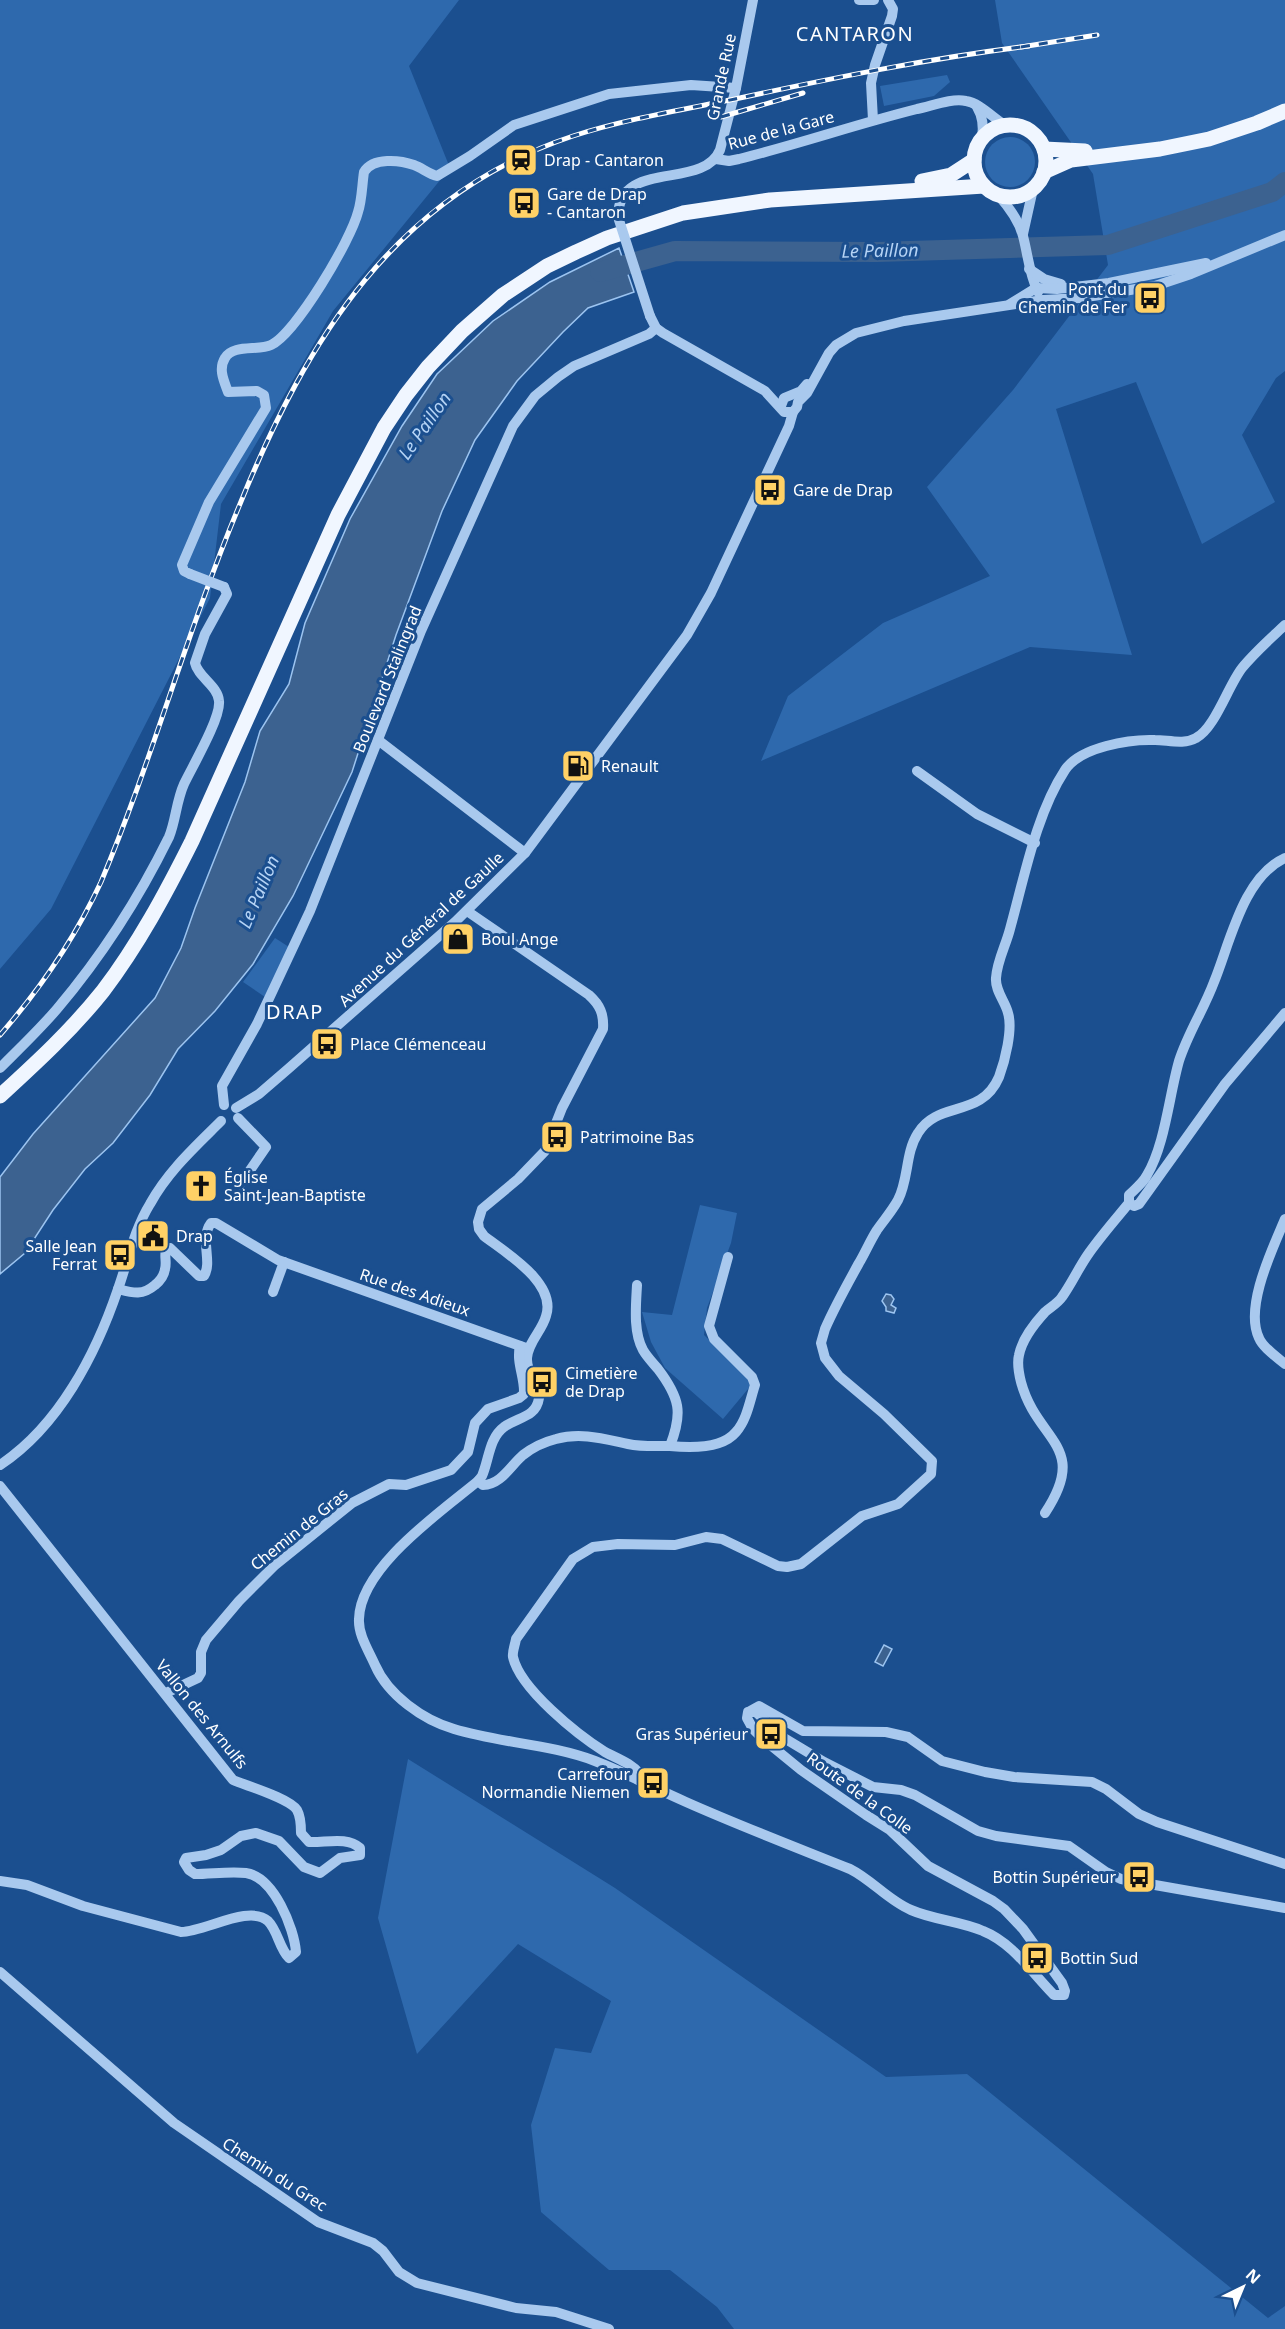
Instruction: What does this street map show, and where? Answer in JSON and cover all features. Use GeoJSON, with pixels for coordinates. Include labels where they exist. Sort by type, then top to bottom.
{"type":"FeatureCollection","features":[{"type":"Feature","properties":{"kind":"main road"},"geometry":{"type":"LineString","coordinates":[[1044,149],[1087,151],[1159,141],[1209,130],[1285,103]]}},
{"type":"Feature","properties":{"kind":"main road"},"geometry":{"type":"LineString","coordinates":[[1044,172],[1071,160],[1160,149],[1209,139],[1285,111]]}},
{"type":"Feature","properties":{"kind":"main road"},"geometry":{"type":"LineString","coordinates":[[1005,125],[1017,126],[1028,130],[1038,138],[1044,149],[1046,156],[1044,172],[1031,194],[1002,199],[984,186],[978,178],[974,160],[975,152],[982,138],[989,132],[1005,125]]}},
{"type":"Feature","properties":{"kind":"main road"},"geometry":{"type":"LineString","coordinates":[[0,1096],[76,1022],[103,990],[135,945],[166,893],[192,841],[360,470],[406,395],[507,281],[544,260],[605,231],[682,207],[767,192],[928,180],[951,175],[974,160]]}},
{"type":"Feature","properties":{"kind":"main road"},"geometry":{"type":"LineString","coordinates":[[0,1086],[92,991],[129,940],[160,889],[186,838],[332,510],[378,422],[423,361],[484,305],[547,266],[576,252],[617,235],[683,213],[770,200],[971,185],[984,186]]}},
{"type":"Feature","properties":{"kind":"street","name":"Grande Rue"},"geometry":{"type":"LineString","coordinates":[[716,159],[736,88],[753,0]]}},
{"type":"Feature","properties":{"kind":"street"},"geometry":{"type":"LineString","coordinates":[[859,0],[874,0]]}},
{"type":"Feature","properties":{"kind":"street"},"geometry":{"type":"LineString","coordinates":[[873,120],[871,83],[892,16],[893,9],[888,0]]}},
{"type":"Feature","properties":{"kind":"street"},"geometry":{"type":"LineString","coordinates":[[0,1068],[58,1009],[106,945],[149,876],[175,822],[183,785],[219,706],[218,696],[199,672],[195,663],[205,634],[227,594],[224,587],[184,572],[182,565],[209,502],[266,408],[264,395],[257,391],[228,392],[221,367],[225,356],[233,351],[256,349],[272,344],[293,324],[327,277],[340,254],[358,212],[367,166],[379,162],[397,162],[416,166],[437,176],[514,125],[609,94],[691,85],[736,88]]}},
{"type":"Feature","properties":{"kind":"street","name":"Rue de la Gare"},"geometry":{"type":"LineString","coordinates":[[656,328],[618,217],[620,201],[633,186],[704,166],[716,159],[729,161],[739,159],[812,140],[873,120],[954,101],[976,104]]}},
{"type":"Feature","properties":{"kind":"street"},"geometry":{"type":"LineString","coordinates":[[976,104],[1005,125]]}},
{"type":"Feature","properties":{"kind":"street"},"geometry":{"type":"LineString","coordinates":[[976,104],[982,116],[984,128],[982,138]]}},
{"type":"Feature","properties":{"kind":"street"},"geometry":{"type":"LineString","coordinates":[[1031,194],[1023,234],[1029,269],[1043,300]]}},
{"type":"Feature","properties":{"kind":"street"},"geometry":{"type":"LineString","coordinates":[[1002,199],[1023,234]]}},
{"type":"Feature","properties":{"kind":"street"},"geometry":{"type":"LineString","coordinates":[[656,328],[788,404],[812,380],[837,345],[856,333],[904,321],[1143,288],[1191,274],[1285,235]]}},
{"type":"Feature","properties":{"kind":"street"},"geometry":{"type":"LineString","coordinates":[[1007,306],[1036,288],[1057,289],[1109,283],[1227,259]]}},
{"type":"Feature","properties":{"kind":"street"},"geometry":{"type":"LineString","coordinates":[[1029,269],[1053,282],[1083,286]]}},
{"type":"Feature","properties":{"kind":"street","name":"Boulevard Stalingrad"},"geometry":{"type":"LineString","coordinates":[[224,1105],[222,1086],[257,1024],[310,911],[421,631],[513,426],[535,396],[574,366],[649,334],[656,328]]}},
{"type":"Feature","properties":{"kind":"street","name":"Avenue du Général de Gaulle"},"geometry":{"type":"LineString","coordinates":[[237,1113],[468,911],[525,853],[687,634],[711,593],[789,426],[788,404]]}},
{"type":"Feature","properties":{"kind":"street"},"geometry":{"type":"LineString","coordinates":[[468,911],[589,995],[601,1010],[603,1029],[562,1108],[545,1151],[518,1179],[487,1203],[479,1215],[479,1229],[484,1236],[529,1271],[544,1292],[548,1307],[546,1316],[525,1348],[528,1364],[539,1391],[538,1404],[529,1415],[508,1424],[498,1433],[478,1481],[409,1538],[371,1586],[361,1606],[360,1633],[378,1671],[389,1686],[407,1704],[435,1721],[453,1729],[568,1753],[595,1761],[638,1780],[639,1774],[633,1766],[605,1751],[562,1720],[536,1694],[516,1667],[512,1654],[516,1640],[573,1559],[592,1547],[618,1544],[675,1545],[706,1537],[722,1539],[778,1566],[801,1564],[862,1516],[898,1504],[931,1474],[932,1461],[884,1414],[839,1376],[825,1358],[821,1343],[833,1310],[876,1232],[899,1198],[917,1133],[936,1115],[975,1104],[994,1088],[1006,1054],[1009,1020],[1009,1013],[996,981],[998,963],[1007,940],[1041,822],[1066,768],[1084,754],[1124,741],[1184,742],[1197,738],[1212,720],[1241,670],[1285,625]]}},
{"type":"Feature","properties":{"kind":"street"},"geometry":{"type":"LineString","coordinates":[[378,740],[525,853]]}},
{"type":"Feature","properties":{"kind":"street"},"geometry":{"type":"LineString","coordinates":[[917,771],[977,814],[1035,843]]}},
{"type":"Feature","properties":{"kind":"street"},"geometry":{"type":"LineString","coordinates":[[1045,1513],[1061,1485],[1064,1472],[1060,1451],[1040,1425],[1025,1396],[1019,1375],[1018,1356],[1025,1337],[1044,1313],[1061,1298],[1088,1254],[1129,1203],[1129,1195],[1146,1177],[1155,1160],[1180,1059],[1214,982],[1230,938],[1251,891],[1267,870],[1285,858]]}},
{"type":"Feature","properties":{"kind":"street"},"geometry":{"type":"LineString","coordinates":[[1129,1203],[1134,1206],[1139,1204],[1225,1084],[1285,1012]]}},
{"type":"Feature","properties":{"kind":"street"},"geometry":{"type":"LineString","coordinates":[[221,1121],[218,1112],[224,1105],[231,1104],[266,1147],[235,1192]]}},
{"type":"Feature","properties":{"kind":"street"},"geometry":{"type":"LineString","coordinates":[[221,1121],[231,1124],[237,1113]]}},
{"type":"Feature","properties":{"kind":"street"},"geometry":{"type":"LineString","coordinates":[[0,1464],[29,1440],[60,1403],[91,1354],[105,1325],[138,1228],[158,1189],[181,1161],[221,1121]]}},
{"type":"Feature","properties":{"kind":"street"},"geometry":{"type":"LineString","coordinates":[[1285,1219],[1269,1258],[1254,1314],[1259,1339],[1285,1364]]}},
{"type":"Feature","properties":{"kind":"street","name":"Rue des Adieux"},"geometry":{"type":"LineString","coordinates":[[118,1289],[136,1294],[146,1292],[160,1281],[165,1273],[164,1254],[170,1248],[199,1276],[204,1276],[207,1271],[205,1239],[208,1227],[211,1223],[216,1223],[247,1243],[288,1263],[525,1348]]}},
{"type":"Feature","properties":{"kind":"street"},"geometry":{"type":"LineString","coordinates":[[478,1481],[483,1485],[493,1482],[511,1469],[521,1456],[538,1445],[556,1439],[589,1436],[630,1444],[713,1445],[735,1434],[744,1420],[755,1385],[752,1377],[714,1339],[709,1326],[728,1257]]}},
{"type":"Feature","properties":{"kind":"street"},"geometry":{"type":"LineString","coordinates":[[273,1292],[288,1263]]}},
{"type":"Feature","properties":{"kind":"street"},"geometry":{"type":"LineString","coordinates":[[637,1285],[637,1323],[642,1349],[674,1395],[679,1417],[670,1446]]}},
{"type":"Feature","properties":{"kind":"street","name":"Chemin de Gras"},"geometry":{"type":"LineString","coordinates":[[166,1693],[198,1678],[201,1673],[201,1652],[206,1640],[238,1601],[275,1565],[352,1503],[389,1484],[406,1485],[451,1470],[468,1452],[475,1423],[488,1409],[524,1394],[518,1357],[525,1348]]}},
{"type":"Feature","properties":{"kind":"street","name":"Vallon des Arnulfs"},"geometry":{"type":"LineString","coordinates":[[0,1486],[233,1780],[296,1809],[302,1833],[309,1842],[342,1840],[356,1844],[360,1848],[360,1855],[340,1858],[320,1873],[304,1867],[279,1841],[256,1833],[241,1836],[221,1850],[186,1858],[184,1862],[195,1874],[246,1873],[257,1876],[266,1884],[281,1905],[295,1937],[296,1952],[288,1958],[267,1920],[258,1916],[248,1914],[194,1932],[181,1932],[83,1906],[27,1885],[0,1881]]}},
{"type":"Feature","properties":{"kind":"street"},"geometry":{"type":"LineString","coordinates":[[750,1711],[759,1706],[803,1731],[886,1732],[900,1735],[913,1739],[942,1761],[985,1773],[1092,1782],[1106,1789],[1139,1814],[1157,1822],[1285,1864]]}},
{"type":"Feature","properties":{"kind":"street","name":"Route de la Colle"},"geometry":{"type":"LineString","coordinates":[[638,1780],[865,1876],[911,1911],[981,1930],[997,1938],[1009,1946],[1054,1995],[1064,1995],[1062,1983],[1023,1929],[1004,1909],[928,1866],[890,1830],[801,1770],[753,1729],[747,1718],[750,1711],[762,1718],[784,1738],[824,1762],[873,1786],[901,1790],[915,1795],[978,1831],[996,1836],[1070,1846],[1106,1872],[1121,1879],[1285,1908]]}},
{"type":"Feature","properties":{"kind":"street","name":"Chemin du Grec"},"geometry":{"type":"LineString","coordinates":[[0,1972],[174,2123],[318,2222],[373,2243],[383,2251],[399,2272],[417,2283],[516,2308],[556,2312],[609,2329]]}},
{"type":"Feature","properties":{"kind":"shaded area"},"geometry":{"type":"Polygon","coordinates":[[[0,0],[459,0],[409,66],[450,168],[333,311],[221,504],[210,598],[51,909],[0,969],[0,0]]]}},
{"type":"Feature","properties":{"kind":"shaded area"},"geometry":{"type":"Polygon","coordinates":[[[995,0],[1285,0],[1285,371],[1276,378],[1242,435],[1275,502],[1202,544],[1136,382],[1056,409],[1132,655],[1030,647],[761,761],[788,696],[883,623],[990,576],[927,487],[1013,390],[1108,265],[1093,174],[1002,43],[995,0]]]}},
{"type":"Feature","properties":{"kind":"shaded area"},"geometry":{"type":"Polygon","coordinates":[[[947,75],[950,82],[934,96],[884,106],[880,86],[947,75]]]}},
{"type":"Feature","properties":{"kind":"shaded area"},"geometry":{"type":"Polygon","coordinates":[[[1010,137],[1019,139],[1030,148],[1035,162],[1033,171],[1024,182],[1010,187],[1001,185],[990,176],[985,162],[987,153],[996,142],[1010,137]]]}},
{"type":"Feature","properties":{"kind":"shaded area"},"geometry":{"type":"Polygon","coordinates":[[[275,938],[289,947],[265,997],[243,982],[275,938]]]}},
{"type":"Feature","properties":{"kind":"shaded area"},"geometry":{"type":"Polygon","coordinates":[[[700,1205],[737,1213],[731,1243],[707,1308],[704,1335],[753,1383],[723,1419],[665,1368],[651,1342],[642,1312],[672,1315],[700,1205]]]}},
{"type":"Feature","properties":{"kind":"shaded area"},"geometry":{"type":"Polygon","coordinates":[[[408,1759],[615,1888],[886,2077],[967,2074],[1268,2318],[1285,2306],[1285,2329],[734,2329],[717,2307],[670,2270],[609,2270],[541,2212],[531,2125],[555,2048],[591,2053],[611,2001],[518,1944],[417,2054],[378,1918],[408,1759]]]}},
{"type":"Feature","properties":{"kind":"water"},"geometry":{"type":"Polygon","coordinates":[[[619,248],[634,292],[588,308],[517,381],[475,440],[442,511],[396,635],[352,772],[293,896],[253,964],[215,1011],[178,1049],[150,1095],[113,1143],[85,1169],[53,1210],[25,1253],[0,1274],[0,1177],[33,1134],[155,998],[181,948],[245,782],[260,731],[289,684],[305,623],[350,519],[402,426],[437,374],[493,321],[550,282],[619,248]]]}},
{"type":"Feature","properties":{"kind":"water"},"geometry":{"type":"Polygon","coordinates":[[[886,1294],[891,1295],[894,1299],[891,1305],[896,1308],[894,1313],[886,1311],[882,1301],[886,1294]]]}},
{"type":"Feature","properties":{"kind":"water"},"geometry":{"type":"Polygon","coordinates":[[[884,1645],[892,1649],[883,1666],[875,1662],[884,1645]]]}},
{"type":"Feature","properties":{"kind":"waterway","name":"Le Paillon"},"geometry":{"type":"LineString","coordinates":[[600,272],[675,251],[877,252],[1108,245],[1272,192],[1285,182]]}},
{"type":"Feature","properties":{"kind":"railway"},"geometry":{"type":"LineString","coordinates":[[1021,47],[1097,35]]}},
{"type":"Feature","properties":{"kind":"railway"},"geometry":{"type":"LineString","coordinates":[[0,1035],[56,962],[101,882],[120,835],[221,551],[266,443],[295,385],[328,331],[365,280],[407,235],[455,195],[510,162],[573,136],[654,115],[845,76],[956,56],[1029,46]]}},
{"type":"Feature","properties":{"kind":"railway"},"geometry":{"type":"LineString","coordinates":[[721,117],[803,93]]}},
{"type":"Feature","properties":{"kind":"place","name":"Drap - Cantaron"},"geometry":{"type":"Point","coordinates":[521,160]}},
{"type":"Feature","properties":{"kind":"place","name":"Gare de Drap - Cantaron"},"geometry":{"type":"Point","coordinates":[524,203]}},
{"type":"Feature","properties":{"kind":"place","name":"Pont du Chemin de Fer"},"geometry":{"type":"Point","coordinates":[1150,298]}},
{"type":"Feature","properties":{"kind":"place","name":"Gare de Drap"},"geometry":{"type":"Point","coordinates":[770,490]}},
{"type":"Feature","properties":{"kind":"place","name":"Renault"},"geometry":{"type":"Point","coordinates":[578,766]}},
{"type":"Feature","properties":{"kind":"place","name":"Boul Ange"},"geometry":{"type":"Point","coordinates":[458,939]}},
{"type":"Feature","properties":{"kind":"place","name":"Place Clémenceau"},"geometry":{"type":"Point","coordinates":[327,1044]}},
{"type":"Feature","properties":{"kind":"place","name":"Patrimoine Bas"},"geometry":{"type":"Point","coordinates":[557,1137]}},
{"type":"Feature","properties":{"kind":"place","name":"Église Saint-Jean-Baptiste"},"geometry":{"type":"Point","coordinates":[201,1186]}},
{"type":"Feature","properties":{"kind":"place","name":"Drap"},"geometry":{"type":"Point","coordinates":[153,1236]}},
{"type":"Feature","properties":{"kind":"place","name":"Salle Jean Ferrat"},"geometry":{"type":"Point","coordinates":[120,1255]}},
{"type":"Feature","properties":{"kind":"place","name":"Cimetière de Drap"},"geometry":{"type":"Point","coordinates":[542,1382]}},
{"type":"Feature","properties":{"kind":"place","name":"Gras Supérieur"},"geometry":{"type":"Point","coordinates":[771,1734]}},
{"type":"Feature","properties":{"kind":"place","name":"Carrefour Normandie Niemen"},"geometry":{"type":"Point","coordinates":[653,1783]}},
{"type":"Feature","properties":{"kind":"place","name":"Bottin Supérieur"},"geometry":{"type":"Point","coordinates":[1139,1877]}},
{"type":"Feature","properties":{"kind":"place","name":"Bottin Sud"},"geometry":{"type":"Point","coordinates":[1037,1958]}},
{"type":"Feature","properties":{"kind":"district","name":"CANTARON"},"geometry":{"type":"Point","coordinates":[855,34]}},
{"type":"Feature","properties":{"kind":"district","name":"DRAP"},"geometry":{"type":"Point","coordinates":[295,1012]}}]}
